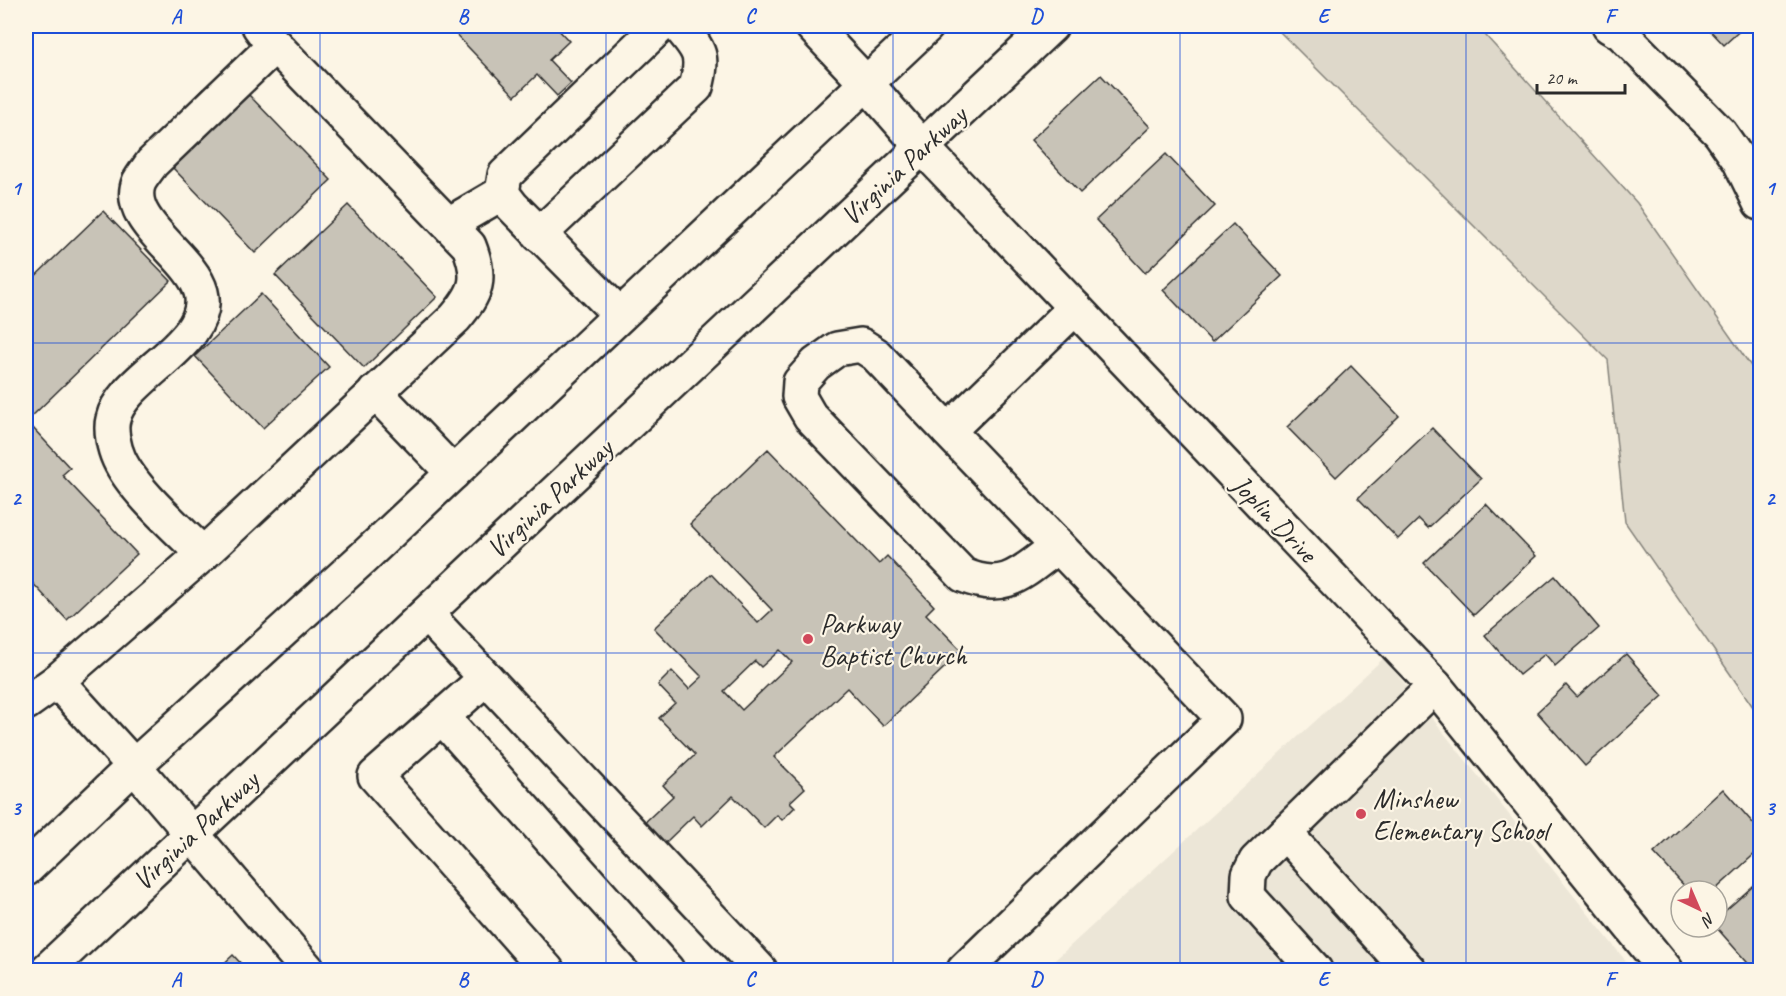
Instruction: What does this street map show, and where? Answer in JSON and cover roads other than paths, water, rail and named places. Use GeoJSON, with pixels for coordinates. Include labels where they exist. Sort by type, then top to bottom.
{"type":"FeatureCollection","features":[{"type":"Feature","properties":{"kind":"main road"},"geometry":{"type":"LineString","coordinates":[[502,193],[505,175],[660,26]]}},
{"type":"Feature","properties":{"kind":"main road"},"geometry":{"type":"LineString","coordinates":[[539,235],[696,87],[702,67],[699,50],[678,26]]}},
{"type":"Feature","properties":{"kind":"main road","name":"Joplin Drive"},"geometry":{"type":"LineString","coordinates":[[812,26],[867,83],[922,147],[1435,686],[1666,970]]}},
{"type":"Feature","properties":{"kind":"main road"},"geometry":{"type":"LineString","coordinates":[[26,869],[134,766],[453,473],[927,26]]}},
{"type":"Feature","properties":{"kind":"main road","name":"Virginia Parkway"},"geometry":{"type":"LineString","coordinates":[[47,970],[1051,26]]}},
{"type":"Feature","properties":{"kind":"main road"},"geometry":{"type":"LineString","coordinates":[[1609,26],[1621,33],[1720,133],[1739,160],[1761,203]]}},
{"type":"Feature","properties":{"kind":"main road"},"geometry":{"type":"LineString","coordinates":[[26,703],[57,681],[203,554],[455,318],[469,302],[478,274],[469,246],[267,35],[152,163],[139,183],[137,200],[142,217],[190,269],[201,293],[201,308],[187,338],[127,395],[113,418],[114,440],[120,461],[133,481],[203,554]]}},
{"type":"Feature","properties":{"kind":"main road"},"geometry":{"type":"LineString","coordinates":[[449,224],[502,193]]}},
{"type":"Feature","properties":{"kind":"main road"},"geometry":{"type":"LineString","coordinates":[[502,193],[539,235],[620,315]]}},
{"type":"Feature","properties":{"kind":"main road"},"geometry":{"type":"LineString","coordinates":[[948,431],[1075,309]]}},
{"type":"Feature","properties":{"kind":"main road"},"geometry":{"type":"LineString","coordinates":[[964,970],[1224,719],[875,354],[861,345],[837,349],[816,364],[800,382],[799,397],[810,416],[963,575],[977,581],[999,584],[1015,578],[1058,546]]}},
{"type":"Feature","properties":{"kind":"main road"},"geometry":{"type":"LineString","coordinates":[[375,392],[453,473]]}},
{"type":"Feature","properties":{"kind":"main road"},"geometry":{"type":"LineString","coordinates":[[426,614],[760,970]]}},
{"type":"Feature","properties":{"kind":"main road"},"geometry":{"type":"LineString","coordinates":[[486,678],[375,776],[547,970]]}},
{"type":"Feature","properties":{"kind":"main road"},"geometry":{"type":"LineString","coordinates":[[57,681],[134,766],[308,970]]}},
{"type":"Feature","properties":{"kind":"main road"},"geometry":{"type":"LineString","coordinates":[[1315,970],[1248,896],[1248,875],[1256,861],[1435,686]]}},
{"type":"Feature","properties":{"kind":"main road"},"geometry":{"type":"LineString","coordinates":[[442,717],[668,970]]}},
{"type":"Feature","properties":{"kind":"main road"},"geometry":{"type":"LineString","coordinates":[[1285,833],[1409,970]]}},
{"type":"Feature","properties":{"kind":"place","name":"Parkway Baptist Church"},"geometry":{"type":"Point","coordinates":[808,639]}},
{"type":"Feature","properties":{"kind":"place","name":"Minshew Elementary School"},"geometry":{"type":"Point","coordinates":[1361,814]}}]}
